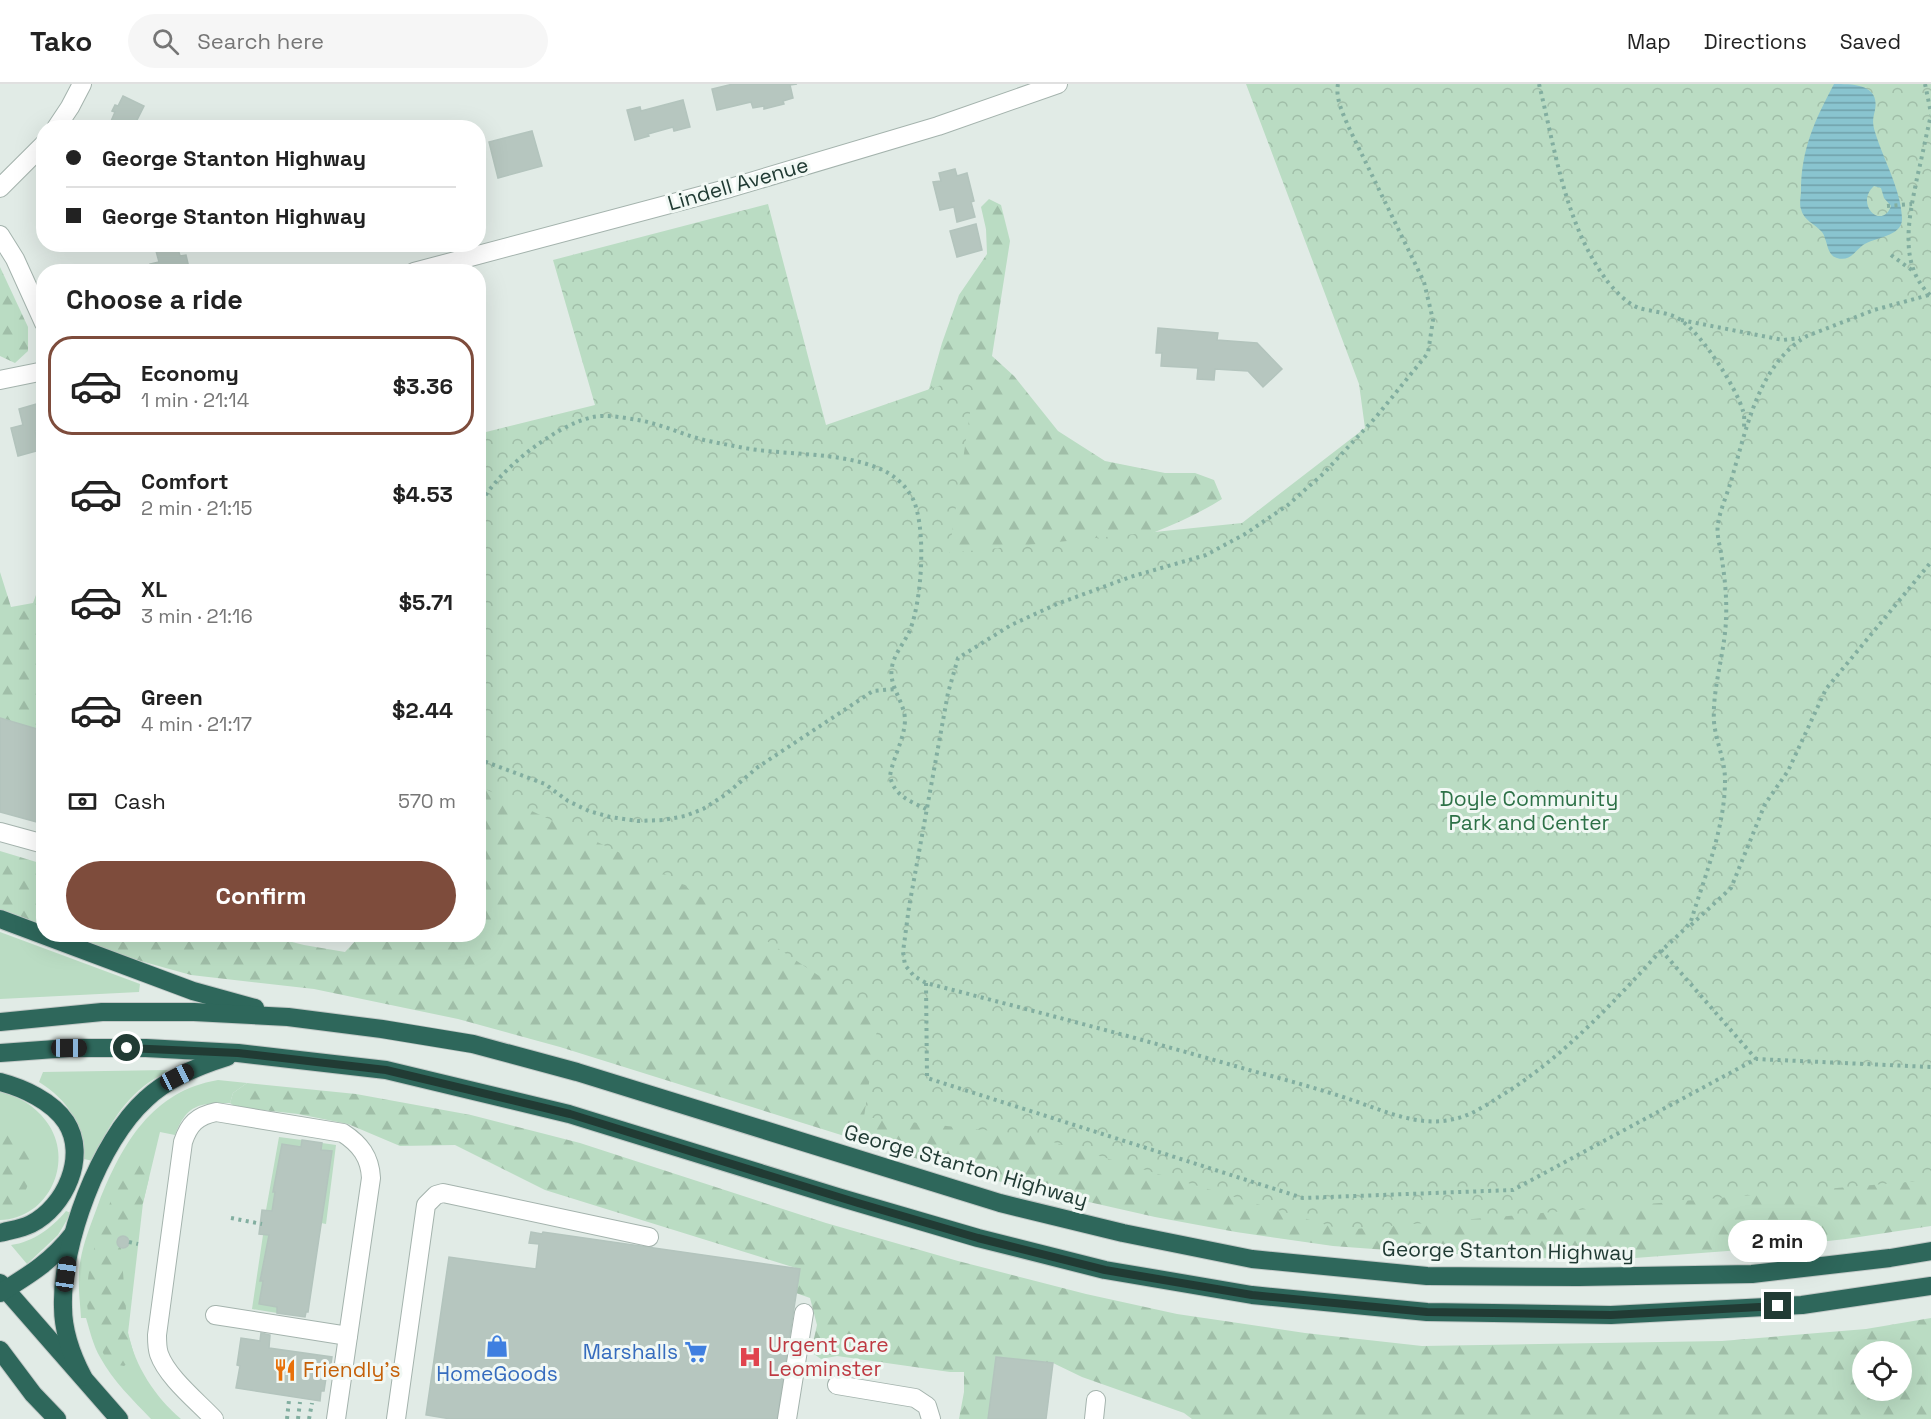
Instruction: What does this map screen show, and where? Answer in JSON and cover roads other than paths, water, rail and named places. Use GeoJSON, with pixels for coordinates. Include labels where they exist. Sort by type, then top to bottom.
{"type":"FeatureCollection","features":[{"type":"Feature","properties":{"kind":"highway"},"geometry":{"type":"LineString","coordinates":[[0,919],[36,932]]}},
{"type":"Feature","properties":{"kind":"highway"},"geometry":{"type":"LineString","coordinates":[[62,942],[193,991],[288,1017]]}},
{"type":"Feature","properties":{"kind":"highway","name":"George Stanton Highway"},"geometry":{"type":"LineString","coordinates":[[0,1022],[102,1012],[194,1012],[288,1017],[473,1044],[577,1072],[1000,1203],[1123,1233],[1252,1260],[1427,1276],[1579,1277],[1752,1274],[1931,1251]]}},
{"type":"Feature","properties":{"kind":"highway"},"geometry":{"type":"LineString","coordinates":[[0,1053],[69,1048],[146,1048],[238,1053],[386,1070],[558,1111],[978,1238],[1105,1270],[1252,1295],[1427,1312],[1611,1315],[1802,1305],[1931,1286]]}},
{"type":"Feature","properties":{"kind":"highway"},"geometry":{"type":"LineString","coordinates":[[83,1377],[70,1347],[63,1308],[68,1262],[85,1199],[109,1146],[134,1111],[154,1092],[202,1065],[238,1053]]}},
{"type":"Feature","properties":{"kind":"highway"},"geometry":{"type":"LineString","coordinates":[[0,1082],[37,1097],[62,1116],[72,1134],[74,1158],[67,1186],[54,1206],[32,1224],[0,1233]]}},
{"type":"Feature","properties":{"kind":"highway"},"geometry":{"type":"LineString","coordinates":[[74,1233],[45,1264],[23,1281],[2,1289],[119,1419]]}},
{"type":"Feature","properties":{"kind":"highway"},"geometry":{"type":"LineString","coordinates":[[0,1350],[33,1394]]}},
{"type":"Feature","properties":{"kind":"highway"},"geometry":{"type":"LineString","coordinates":[[0,1366],[33,1394],[57,1419]]}},
{"type":"Feature","properties":{"kind":"street"},"geometry":{"type":"LineString","coordinates":[[61,120],[82,84]]}},
{"type":"Feature","properties":{"kind":"street","name":"Lindell Avenue"},"geometry":{"type":"LineString","coordinates":[[444,264],[730,188],[938,126],[1058,84]]}},
{"type":"Feature","properties":{"kind":"street"},"geometry":{"type":"LineString","coordinates":[[0,188],[36,152]]}},
{"type":"Feature","properties":{"kind":"street"},"geometry":{"type":"LineString","coordinates":[[0,236],[15,260],[36,305]]}},
{"type":"Feature","properties":{"kind":"street"},"geometry":{"type":"LineString","coordinates":[[0,380],[36,373]]}},
{"type":"Feature","properties":{"kind":"street"},"geometry":{"type":"LineString","coordinates":[[0,832],[36,842]]}},
{"type":"Feature","properties":{"kind":"street"},"geometry":{"type":"LineString","coordinates":[[214,1419],[176,1380],[164,1363],[157,1345],[183,1142],[190,1125],[196,1119],[204,1114],[216,1112],[336,1131],[353,1140],[371,1165],[336,1419]]}},
{"type":"Feature","properties":{"kind":"street"},"geometry":{"type":"LineString","coordinates":[[396,1419],[426,1205],[436,1195],[443,1193],[649,1237]]}},
{"type":"Feature","properties":{"kind":"street"},"geometry":{"type":"LineString","coordinates":[[787,1419],[804,1313]]}},
{"type":"Feature","properties":{"kind":"street"},"geometry":{"type":"LineString","coordinates":[[215,1315],[348,1336]]}},
{"type":"Feature","properties":{"kind":"street"},"geometry":{"type":"LineString","coordinates":[[837,1385],[915,1398],[927,1406],[930,1419]]}},
{"type":"Feature","properties":{"kind":"street"},"geometry":{"type":"LineString","coordinates":[[1094,1419],[1096,1400]]}},
{"type":"Feature","properties":{"kind":"water"},"geometry":{"type":"Polygon","coordinates":[[[1834,84],[1857,85],[1869,90],[1873,95],[1875,101],[1874,129],[1895,185],[1902,218],[1898,229],[1893,233],[1868,242],[1852,255],[1842,259],[1831,254],[1824,235],[1804,216],[1800,205],[1806,148],[1834,84]],[[1874,186],[1867,200],[1872,212],[1882,216],[1891,206],[1884,198],[1881,188],[1874,186]]]}},
{"type":"Feature","properties":{"kind":"place","name":"HomeGoods"},"geometry":{"type":"Point","coordinates":[497,1346]}},
{"type":"Feature","properties":{"kind":"place","name":"Marshalls"},"geometry":{"type":"Point","coordinates":[696,1352]}},
{"type":"Feature","properties":{"kind":"place","name":"Urgent Care Leominster"},"geometry":{"type":"Point","coordinates":[750,1357]}},
{"type":"Feature","properties":{"kind":"place","name":"Friendly's"},"geometry":{"type":"Point","coordinates":[285,1370]}},
{"type":"Feature","properties":{"kind":"park label","name":"Doyle Community Park and Center"},"geometry":{"type":"Point","coordinates":[1529,811]}}]}
